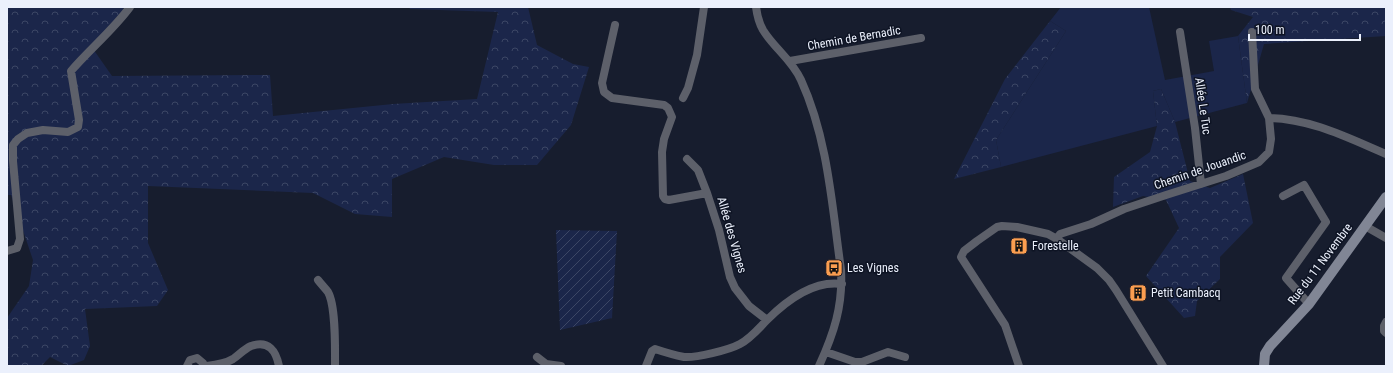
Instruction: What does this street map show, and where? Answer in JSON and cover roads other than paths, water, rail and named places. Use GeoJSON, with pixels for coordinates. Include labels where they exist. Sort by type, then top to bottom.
{"type":"FeatureCollection","features":[{"type":"Feature","properties":{"kind":"street"},"geometry":{"type":"LineString","coordinates":[[7,251],[17,248],[20,239],[13,145],[18,139],[27,133],[43,130],[68,132],[78,127],[79,120],[71,71],[123,17],[130,7]]}},
{"type":"Feature","properties":{"kind":"street"},"geometry":{"type":"LineString","coordinates":[[683,98],[688,88],[697,55],[704,7]]}},
{"type":"Feature","properties":{"kind":"street"},"geometry":{"type":"LineString","coordinates":[[756,7],[762,29],[790,61],[801,80],[811,105],[822,142],[835,223],[842,284],[838,313],[833,333],[819,366]]}},
{"type":"Feature","properties":{"kind":"street"},"geometry":{"type":"LineString","coordinates":[[615,25],[602,83],[604,92],[612,98],[664,105],[668,108],[672,117],[664,139],[662,152],[663,196],[665,199],[669,200],[707,193]]}},
{"type":"Feature","properties":{"kind":"street","name":"Allée Le Tuc"},"geometry":{"type":"LineString","coordinates":[[1180,32],[1195,128],[1201,184]]}},
{"type":"Feature","properties":{"kind":"street","name":"Chemin de Jouandic"},"geometry":{"type":"LineString","coordinates":[[1057,239],[1060,234],[1091,224],[1124,209],[1226,176],[1259,162],[1269,152],[1271,139],[1269,118],[1255,88],[1252,32]]}},
{"type":"Feature","properties":{"kind":"street","name":"Chemin de Bernadic"},"geometry":{"type":"LineString","coordinates":[[790,61],[922,38]]}},
{"type":"Feature","properties":{"kind":"street"},"geometry":{"type":"LineString","coordinates":[[1269,118],[1281,118],[1322,127],[1386,154]]}},
{"type":"Feature","properties":{"kind":"street","name":"Allée des Vignes"},"geometry":{"type":"LineString","coordinates":[[687,159],[698,170],[707,193],[719,230],[730,277],[735,288],[749,306],[767,320]]}},
{"type":"Feature","properties":{"kind":"street"},"geometry":{"type":"LineString","coordinates":[[1283,196],[1304,185],[1326,222],[1286,278],[1309,304]]}},
{"type":"Feature","properties":{"kind":"street","name":"Rue du 11 Novembre"},"geometry":{"type":"LineString","coordinates":[[1264,366],[1265,354],[1270,346],[1309,304],[1386,197]]}},
{"type":"Feature","properties":{"kind":"street"},"geometry":{"type":"LineString","coordinates":[[1019,366],[1005,325],[961,257],[964,251],[977,240],[997,227],[1002,226],[1017,227],[1048,234],[1097,268],[1109,280],[1116,290],[1163,366]]}},
{"type":"Feature","properties":{"kind":"street"},"geometry":{"type":"LineString","coordinates":[[1365,226],[1386,238]]}},
{"type":"Feature","properties":{"kind":"street"},"geometry":{"type":"LineString","coordinates":[[318,280],[327,291],[331,299],[334,329],[335,366]]}},
{"type":"Feature","properties":{"kind":"street"},"geometry":{"type":"LineString","coordinates":[[646,366],[652,351],[655,349],[685,357],[726,349],[739,344],[748,339],[782,305],[812,288],[832,284],[842,284]]}},
{"type":"Feature","properties":{"kind":"street"},"geometry":{"type":"LineString","coordinates":[[1386,322],[1383,329],[1386,333]]}},
{"type":"Feature","properties":{"kind":"street"},"geometry":{"type":"LineString","coordinates":[[188,366],[190,360],[197,358],[203,362],[205,366],[221,364],[232,360],[251,346],[261,344],[270,346],[276,354],[279,366]]}},
{"type":"Feature","properties":{"kind":"street"},"geometry":{"type":"LineString","coordinates":[[826,352],[855,362],[868,361],[888,352],[905,357]]}},
{"type":"Feature","properties":{"kind":"street"},"geometry":{"type":"LineString","coordinates":[[537,357],[546,364],[561,366]]}},
{"type":"Feature","properties":{"kind":"place","name":"Forestelle"},"geometry":{"type":"Point","coordinates":[1019,246]}},
{"type":"Feature","properties":{"kind":"place","name":"Les Vignes"},"geometry":{"type":"Point","coordinates":[834,268]}},
{"type":"Feature","properties":{"kind":"place","name":"Petit Cambacq"},"geometry":{"type":"Point","coordinates":[1138,293]}}]}
